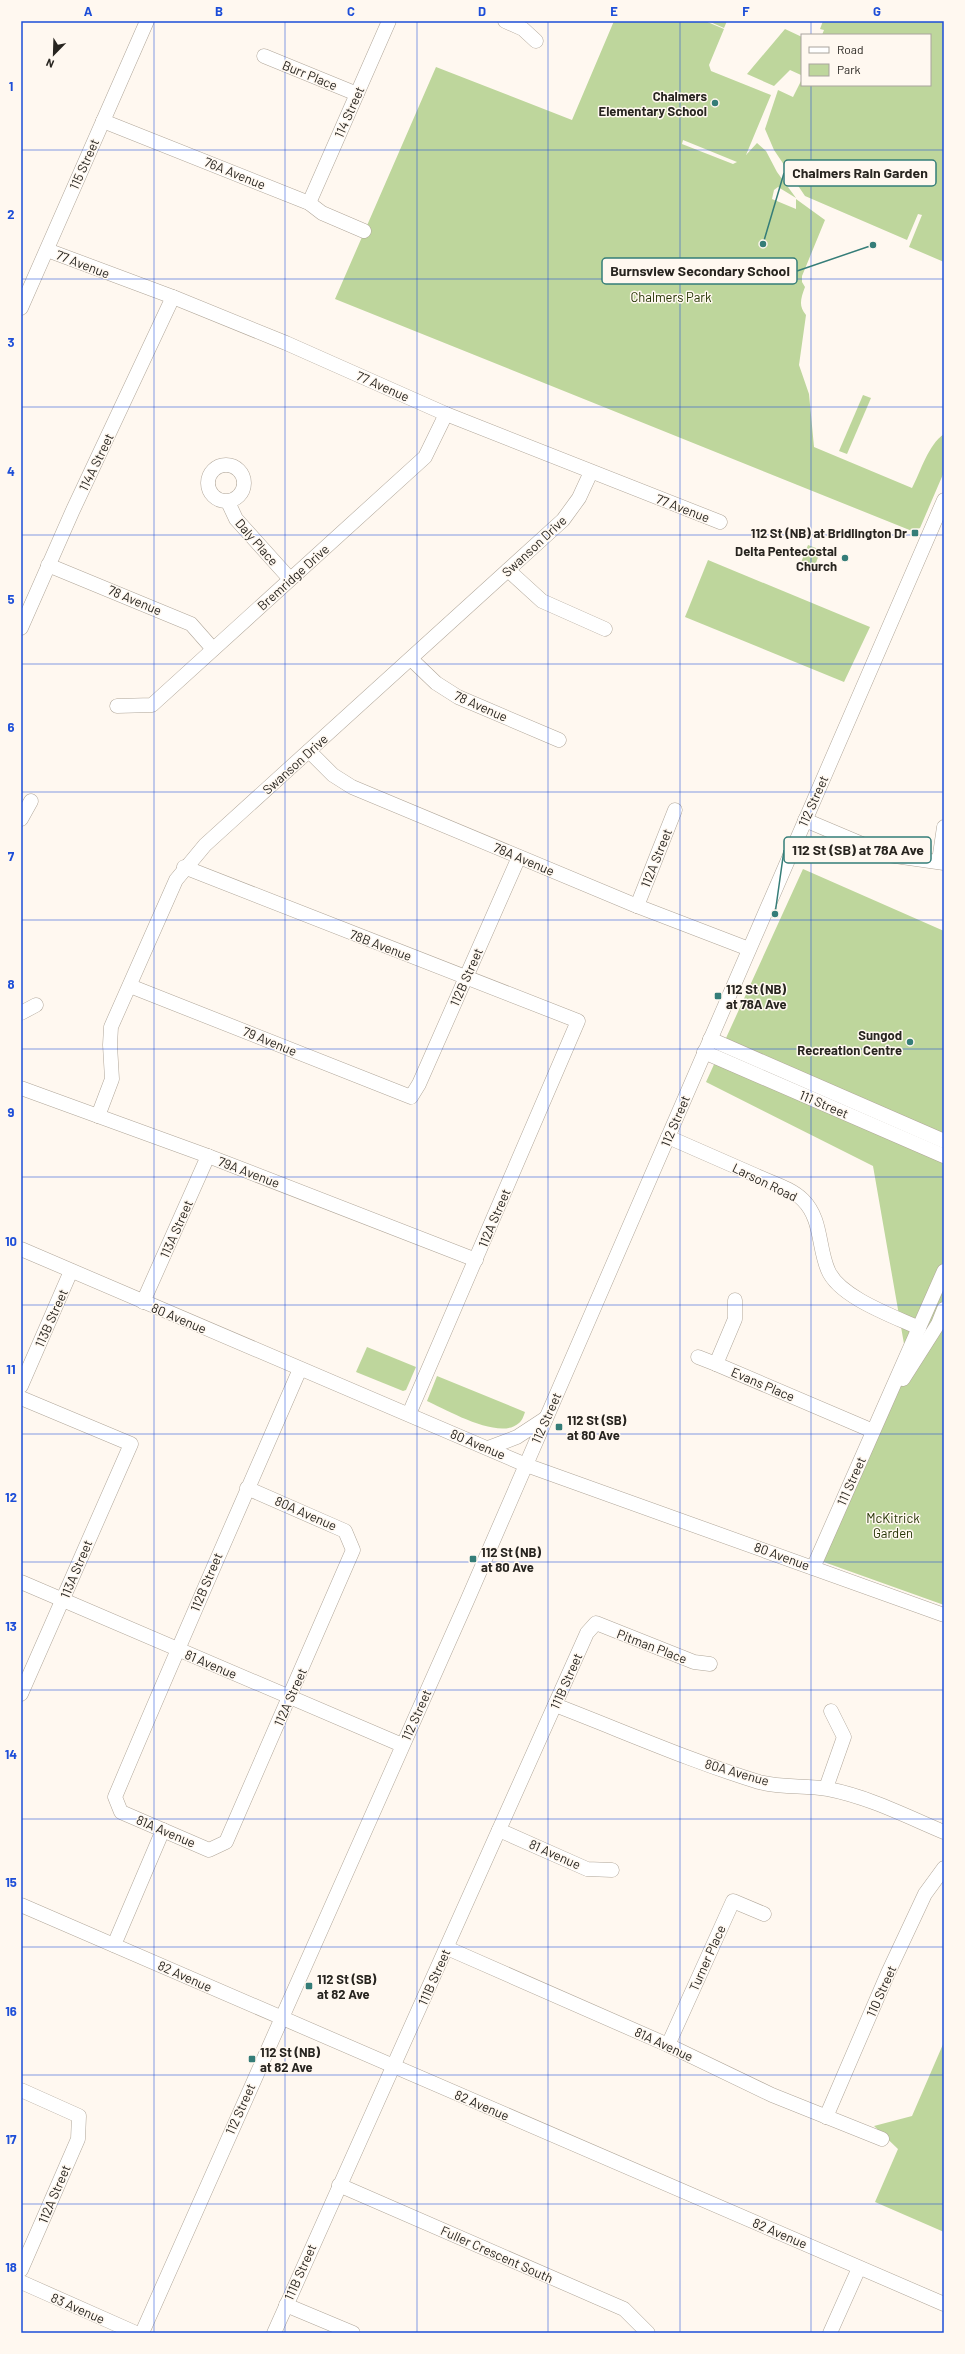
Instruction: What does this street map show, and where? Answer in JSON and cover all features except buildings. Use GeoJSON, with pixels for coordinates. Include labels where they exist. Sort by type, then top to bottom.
{"type":"FeatureCollection","features":[{"type":"Feature","properties":{"kind":"street","name":"115 Street"},"geometry":{"type":"LineString","coordinates":[[21,308],[147,21]]}},
{"type":"Feature","properties":{"kind":"street","name":"114 Street"},"geometry":{"type":"LineString","coordinates":[[309,203],[389,21]]}},
{"type":"Feature","properties":{"kind":"street"},"geometry":{"type":"LineString","coordinates":[[505,21],[523,29],[536,41]]}},
{"type":"Feature","properties":{"kind":"street","name":"Burr Place"},"geometry":{"type":"LineString","coordinates":[[264,56],[357,94]]}},
{"type":"Feature","properties":{"kind":"street","name":"76A Avenue"},"geometry":{"type":"LineString","coordinates":[[103,121],[309,203],[322,213],[364,231]]}},
{"type":"Feature","properties":{"kind":"street","name":"77 Avenue"},"geometry":{"type":"LineString","coordinates":[[47,250],[173,297],[286,343],[446,414],[720,522]]}},
{"type":"Feature","properties":{"kind":"street","name":"114A Street"},"geometry":{"type":"LineString","coordinates":[[21,628],[48,565],[173,297]]}},
{"type":"Feature","properties":{"kind":"street","name":"Bremridge Drive"},"geometry":{"type":"LineString","coordinates":[[117,706],[152,705],[425,457],[446,414]]}},
{"type":"Feature","properties":{"kind":"street","name":"Swanson Drive"},"geometry":{"type":"LineString","coordinates":[[98,1116],[112,1079],[110,1045],[111,1027],[176,880],[184,867],[205,845],[563,520],[579,498],[591,472]]}},
{"type":"Feature","properties":{"kind":"street","name":"Daly Place"},"geometry":{"type":"LineString","coordinates":[[228,502],[236,519],[290,579]]}},
{"type":"Feature","properties":{"kind":"street","name":"112 Street"},"geometry":{"type":"LineString","coordinates":[[142,2333],[526,1464],[805,820],[942,509]]}},
{"type":"Feature","properties":{"kind":"street","name":"78 Avenue"},"geometry":{"type":"LineString","coordinates":[[48,565],[191,624],[213,649]]}},
{"type":"Feature","properties":{"kind":"street"},"geometry":{"type":"LineString","coordinates":[[508,570],[542,601],[605,629]]}},
{"type":"Feature","properties":{"kind":"street","name":"78 Avenue"},"geometry":{"type":"LineString","coordinates":[[411,658],[436,683],[458,697],[559,740]]}},
{"type":"Feature","properties":{"kind":"street","name":"78A Avenue"},"geometry":{"type":"LineString","coordinates":[[309,751],[333,775],[352,787],[637,906],[749,949]]}},
{"type":"Feature","properties":{"kind":"street"},"geometry":{"type":"LineString","coordinates":[[21,819],[31,801]]}},
{"type":"Feature","properties":{"kind":"street","name":"112A Street"},"geometry":{"type":"LineString","coordinates":[[637,906],[675,810]]}},
{"type":"Feature","properties":{"kind":"street"},"geometry":{"type":"LineString","coordinates":[[805,820],[888,855],[942,862],[944,827]]}},
{"type":"Feature","properties":{"kind":"street","name":"112B Street"},"geometry":{"type":"LineString","coordinates":[[411,1097],[419,1084],[519,857]]}},
{"type":"Feature","properties":{"kind":"street","name":"78B Avenue"},"geometry":{"type":"LineString","coordinates":[[184,867],[578,1021]]}},
{"type":"Feature","properties":{"kind":"street","name":"79 Avenue"},"geometry":{"type":"LineString","coordinates":[[130,986],[411,1097]]}},
{"type":"Feature","properties":{"kind":"street"},"geometry":{"type":"LineString","coordinates":[[21,1013],[36,1005]]}},
{"type":"Feature","properties":{"kind":"street","name":"112A Street"},"geometry":{"type":"LineString","coordinates":[[409,1414],[578,1021]]}},
{"type":"Feature","properties":{"kind":"street","name":"111 Street"},"geometry":{"type":"LineString","coordinates":[[710,1039],[944,1141]]}},
{"type":"Feature","properties":{"kind":"street","name":"111 Street"},"geometry":{"type":"LineString","coordinates":[[704,1052],[944,1156]]}},
{"type":"Feature","properties":{"kind":"street","name":"79A Avenue"},"geometry":{"type":"LineString","coordinates":[[21,1088],[208,1156],[476,1260]]}},
{"type":"Feature","properties":{"kind":"street","name":"Larson Road"},"geometry":{"type":"LineString","coordinates":[[668,1138],[798,1196],[809,1208],[813,1217],[821,1238],[827,1270],[832,1279],[850,1294],[919,1328]]}},
{"type":"Feature","properties":{"kind":"street","name":"113A Street"},"geometry":{"type":"LineString","coordinates":[[143,1302],[208,1156]]}},
{"type":"Feature","properties":{"kind":"street","name":"80 Avenue"},"geometry":{"type":"LineString","coordinates":[[21,1249],[526,1464],[944,1615]]}},
{"type":"Feature","properties":{"kind":"street","name":"113B Street"},"geometry":{"type":"LineString","coordinates":[[21,1386],[71,1271]]}},
{"type":"Feature","properties":{"kind":"street","name":"111 Street"},"geometry":{"type":"LineString","coordinates":[[814,1568],[944,1271]]}},
{"type":"Feature","properties":{"kind":"street","name":"Evans Place"},"geometry":{"type":"LineString","coordinates":[[735,1300],[735,1319],[716,1364],[873,1431]]}},
{"type":"Feature","properties":{"kind":"street","name":"111 Street"},"geometry":{"type":"LineString","coordinates":[[890,1395],[904,1377],[938,1324],[944,1309]]}},
{"type":"Feature","properties":{"kind":"street"},"geometry":{"type":"LineString","coordinates":[[698,1357],[716,1364]]}},
{"type":"Feature","properties":{"kind":"street","name":"112B Street"},"geometry":{"type":"LineString","coordinates":[[115,1797],[247,1488],[300,1369]]}},
{"type":"Feature","properties":{"kind":"street","name":"113A Street"},"geometry":{"type":"LineString","coordinates":[[21,1398],[130,1444],[21,1694]]}},
{"type":"Feature","properties":{"kind":"street"},"geometry":{"type":"LineString","coordinates":[[488,1448],[517,1437],[546,1418]]}},
{"type":"Feature","properties":{"kind":"street","name":"80A Avenue"},"geometry":{"type":"LineString","coordinates":[[247,1488],[345,1531],[353,1550]]}},
{"type":"Feature","properties":{"kind":"street","name":"112A Street"},"geometry":{"type":"LineString","coordinates":[[226,1842],[291,1697],[353,1550]]}},
{"type":"Feature","properties":{"kind":"street","name":"81 Avenue"},"geometry":{"type":"LineString","coordinates":[[21,1582],[402,1745]]}},
{"type":"Feature","properties":{"kind":"street","name":"Pitman Place"},"geometry":{"type":"LineString","coordinates":[[596,1624],[694,1662],[710,1664]]}},
{"type":"Feature","properties":{"kind":"street","name":"111B Street"},"geometry":{"type":"LineString","coordinates":[[274,2333],[587,1633],[596,1624]]}},
{"type":"Feature","properties":{"kind":"street","name":"80A Avenue"},"geometry":{"type":"LineString","coordinates":[[555,1705],[717,1768],[761,1782],[826,1788],[879,1804],[944,1832]]}},
{"type":"Feature","properties":{"kind":"street"},"geometry":{"type":"LineString","coordinates":[[826,1788],[844,1737],[831,1711]]}},
{"type":"Feature","properties":{"kind":"street","name":"81A Avenue"},"geometry":{"type":"LineString","coordinates":[[115,1797],[121,1812],[209,1850],[226,1842]]}},
{"type":"Feature","properties":{"kind":"street"},"geometry":{"type":"LineString","coordinates":[[114,1945],[164,1830]]}},
{"type":"Feature","properties":{"kind":"street","name":"81 Avenue"},"geometry":{"type":"LineString","coordinates":[[499,1830],[587,1869],[612,1870]]}},
{"type":"Feature","properties":{"kind":"street","name":"110 Street"},"geometry":{"type":"LineString","coordinates":[[826,2118],[888,1973],[925,1894],[944,1868]]}},
{"type":"Feature","properties":{"kind":"street","name":"Turner Place"},"geometry":{"type":"LineString","coordinates":[[668,2046],[733,1901],[764,1914]]}},
{"type":"Feature","properties":{"kind":"street","name":"82 Avenue"},"geometry":{"type":"LineString","coordinates":[[21,1906],[944,2304]]}},
{"type":"Feature","properties":{"kind":"street","name":"81A Avenue"},"geometry":{"type":"LineString","coordinates":[[447,1948],[826,2118],[882,2139]]}},
{"type":"Feature","properties":{"kind":"street","name":"112A Street"},"geometry":{"type":"LineString","coordinates":[[21,2090],[79,2116],[78,2139],[21,2270]]}},
{"type":"Feature","properties":{"kind":"street","name":"Fuller Crescent South"},"geometry":{"type":"LineString","coordinates":[[339,2185],[624,2309],[648,2333]]}},
{"type":"Feature","properties":{"kind":"street"},"geometry":{"type":"LineString","coordinates":[[830,2333],[859,2268]]}},
{"type":"Feature","properties":{"kind":"street","name":"83 Avenue"},"geometry":{"type":"LineString","coordinates":[[21,2282],[136,2333]]}},
{"type":"Feature","properties":{"kind":"street"},"geometry":{"type":"LineString","coordinates":[[286,2304],[353,2333]]}},
{"type":"Feature","properties":{"kind":"green space","name":"Chalmers Park"},"geometry":{"type":"Polygon","coordinates":[[[614,21],[705,21],[724,29],[709,65],[711,71],[771,95],[746,155],[757,143],[766,151],[777,172],[796,198],[778,187],[774,190],[772,199],[796,209],[796,199],[825,220],[802,276],[802,282],[805,287],[801,298],[801,305],[803,312],[806,315],[799,365],[809,394],[814,447],[912,488],[929,451],[944,434],[944,472],[920,528],[912,531],[335,299],[436,67],[572,120],[614,21]],[[683,140],[682,144],[733,164],[737,162],[683,140]]]}},
{"type":"Feature","properties":{"kind":"green space"},"geometry":{"type":"Polygon","coordinates":[[[708,21],[727,21],[724,28],[708,21]]]}},
{"type":"Feature","properties":{"kind":"green space"},"geometry":{"type":"Polygon","coordinates":[[[823,21],[944,21],[944,262],[909,247],[922,215],[918,214],[907,240],[805,196],[774,150],[765,129],[778,90],[793,97],[801,81],[801,86],[931,86],[931,34],[822,34],[824,30],[820,29],[823,21]]]}},
{"type":"Feature","properties":{"kind":"green space"},"geometry":{"type":"Polygon","coordinates":[[[785,29],[801,37],[801,75],[790,70],[774,86],[747,74],[785,29]]]}},
{"type":"Feature","properties":{"kind":"green space"},"geometry":{"type":"Polygon","coordinates":[[[863,395],[871,398],[847,454],[839,451],[863,395]]]}},
{"type":"Feature","properties":{"kind":"green space"},"geometry":{"type":"Polygon","coordinates":[[[808,545],[821,550],[813,570],[800,565],[808,545]]]}},
{"type":"Feature","properties":{"kind":"green space"},"geometry":{"type":"Polygon","coordinates":[[[708,560],[870,627],[844,682],[685,617],[708,560]]]}},
{"type":"Feature","properties":{"kind":"green space","name":"McKitrick Garden"},"geometry":{"type":"Polygon","coordinates":[[[803,869],[944,931],[944,1605],[821,1561],[904,1344],[873,1166],[706,1082],[803,869]]]}},
{"type":"Feature","properties":{"kind":"green space"},"geometry":{"type":"Polygon","coordinates":[[[367,1347],[416,1367],[406,1390],[403,1391],[356,1372],[367,1347]]]}},
{"type":"Feature","properties":{"kind":"green space"},"geometry":{"type":"Polygon","coordinates":[[[437,1376],[525,1412],[523,1418],[519,1423],[510,1428],[487,1426],[460,1417],[427,1401],[437,1376]]]}},
{"type":"Feature","properties":{"kind":"green space"},"geometry":{"type":"Polygon","coordinates":[[[944,2042],[944,2232],[875,2202],[898,2149],[874,2126],[912,2116],[944,2042]]]}},
{"type":"Feature","properties":{"kind":"place","name":"Chalmers Elementary School"},"geometry":{"type":"Point","coordinates":[715,103]}},
{"type":"Feature","properties":{"kind":"place","name":"Chalmers Rain Garden"},"geometry":{"type":"Point","coordinates":[763,244]}},
{"type":"Feature","properties":{"kind":"place","name":"Burnsview Secondary School"},"geometry":{"type":"Point","coordinates":[873,245]}},
{"type":"Feature","properties":{"kind":"place","name":"112 St (NB) at Bridlington Dr"},"geometry":{"type":"Point","coordinates":[915,533]}},
{"type":"Feature","properties":{"kind":"place","name":"Delta Pentecostal Church"},"geometry":{"type":"Point","coordinates":[845,558]}},
{"type":"Feature","properties":{"kind":"place","name":"112 St (SB) at 78A Ave"},"geometry":{"type":"Point","coordinates":[775,914]}},
{"type":"Feature","properties":{"kind":"place","name":"112 St (NB) at 78A Ave"},"geometry":{"type":"Point","coordinates":[718,996]}},
{"type":"Feature","properties":{"kind":"place","name":"Sungod Recreation Centre"},"geometry":{"type":"Point","coordinates":[910,1042]}},
{"type":"Feature","properties":{"kind":"place","name":"112 St (SB) at 80 Ave"},"geometry":{"type":"Point","coordinates":[559,1427]}},
{"type":"Feature","properties":{"kind":"place","name":"112 St (NB) at 80 Ave"},"geometry":{"type":"Point","coordinates":[473,1559]}},
{"type":"Feature","properties":{"kind":"place","name":"112 St (SB) at 82 Ave"},"geometry":{"type":"Point","coordinates":[309,1986]}},
{"type":"Feature","properties":{"kind":"place","name":"112 St (NB) at 82 Ave"},"geometry":{"type":"Point","coordinates":[252,2059]}}]}
